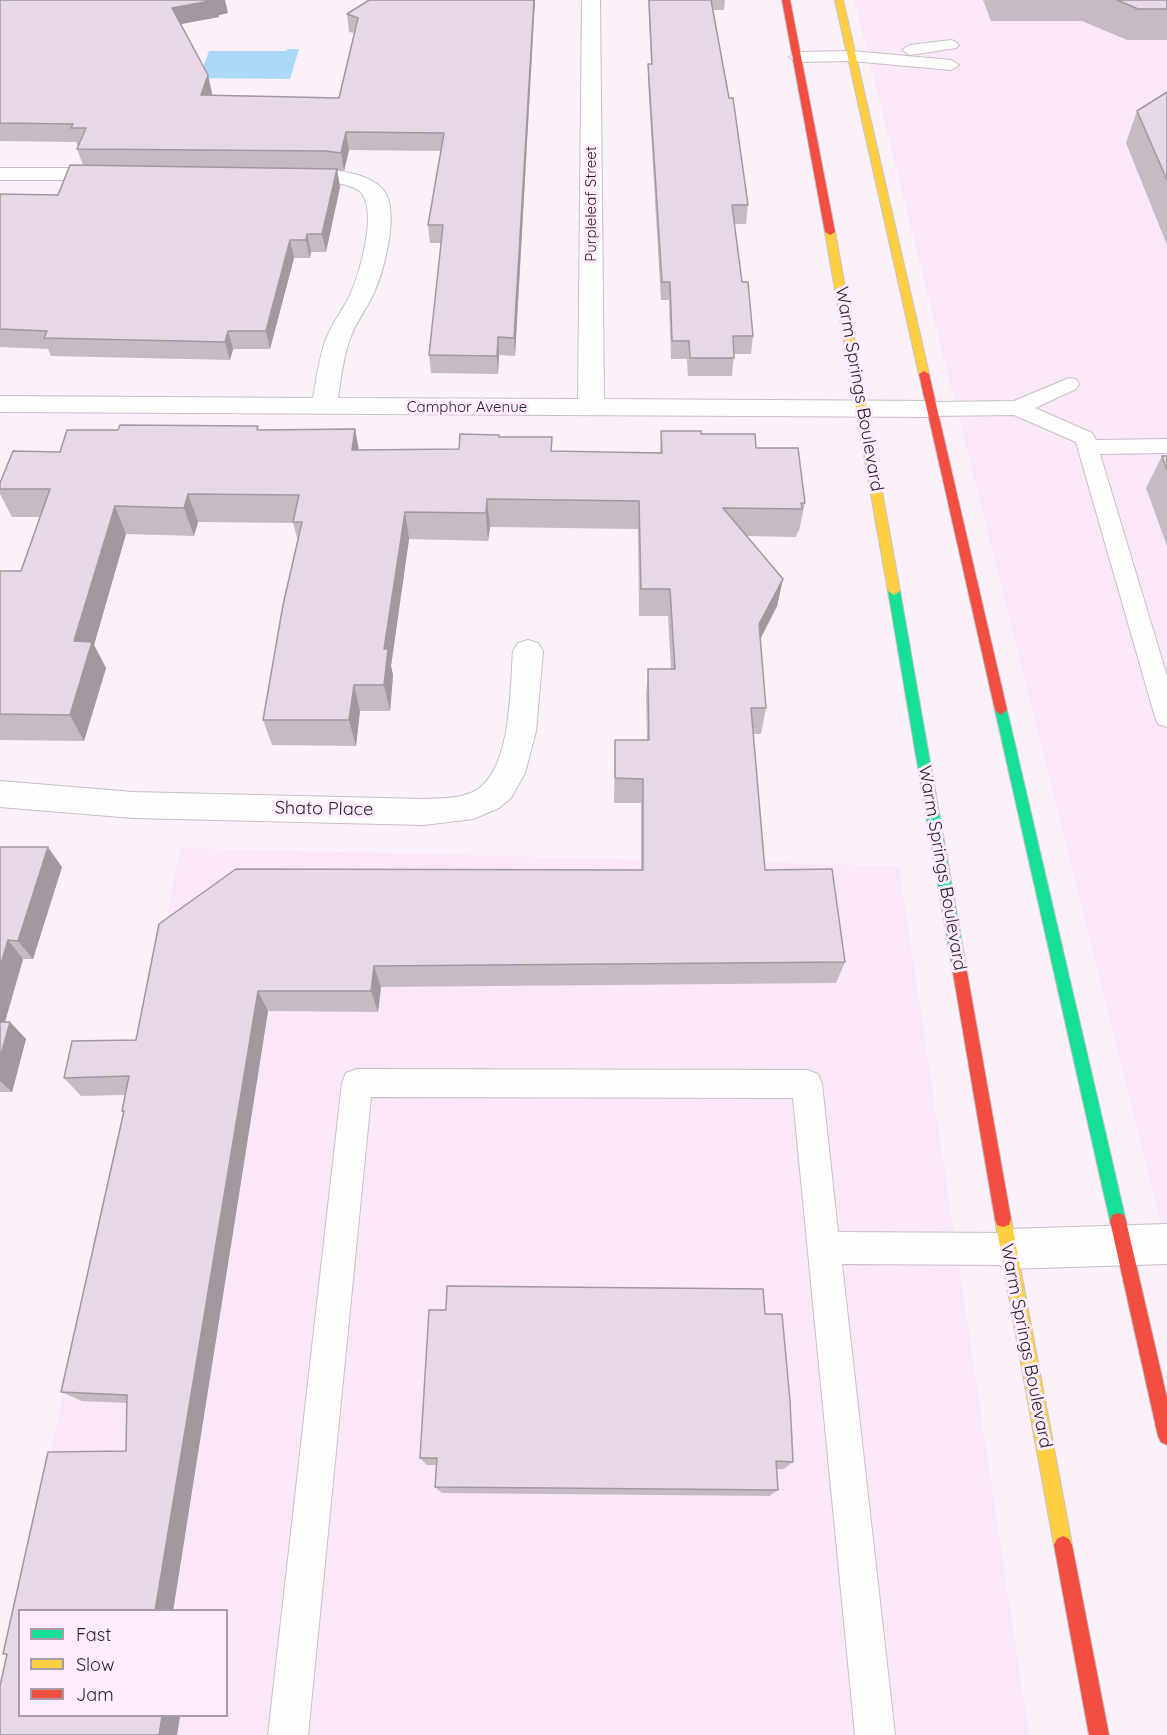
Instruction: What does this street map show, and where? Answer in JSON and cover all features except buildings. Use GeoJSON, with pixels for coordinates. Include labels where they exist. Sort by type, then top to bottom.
{"type":"FeatureCollection","features":[{"type":"Feature","properties":{"kind":"main road","name":"Warm Springs Boulevard"},"geometry":{"type":"LineString","coordinates":[[786,0],[863,410],[1008,1249],[1099,1735]]}},
{"type":"Feature","properties":{"kind":"main road"},"geometry":{"type":"LineString","coordinates":[[839,0],[1167,1436]]}},
{"type":"Feature","properties":{"kind":"street","name":"Purpleleaf Street"},"geometry":{"type":"LineString","coordinates":[[591,0],[591,408]]}},
{"type":"Feature","properties":{"kind":"street"},"geometry":{"type":"LineString","coordinates":[[0,174],[130,174]]}},
{"type":"Feature","properties":{"kind":"street"},"geometry":{"type":"LineString","coordinates":[[271,176],[351,180],[366,186],[379,199],[380,210],[368,277],[365,288],[336,344],[324,407]]}},
{"type":"Feature","properties":{"kind":"street","name":"Camphor Avenue"},"geometry":{"type":"LineString","coordinates":[[2,408],[933,409]]}},
{"type":"Feature","properties":{"kind":"street","name":"Shato Place"},"geometry":{"type":"LineString","coordinates":[[0,795],[133,805],[424,812],[461,809],[490,798],[504,784],[517,752],[528,651]]}},
{"type":"Feature","properties":{"kind":"street"},"geometry":{"type":"LineString","coordinates":[[1008,1249],[1167,1244]]}},
{"type":"Feature","properties":{"kind":"lane"},"geometry":{"type":"LineString","coordinates":[[797,57],[852,56],[951,45]]}},
{"type":"Feature","properties":{"kind":"lane"},"geometry":{"type":"LineString","coordinates":[[852,56],[951,65]]}},
{"type":"Feature","properties":{"kind":"lane"},"geometry":{"type":"LineString","coordinates":[[933,409],[1017,408],[1069,384]]}},
{"type":"Feature","properties":{"kind":"lane"},"geometry":{"type":"LineString","coordinates":[[1017,408],[1085,438],[1167,717]]}},
{"type":"Feature","properties":{"kind":"lane"},"geometry":{"type":"LineString","coordinates":[[1087,447],[1167,446]]}},
{"type":"Feature","properties":{"kind":"lane"},"geometry":{"type":"LineString","coordinates":[[288,1735],[357,1083],[807,1084],[875,1735]]}},
{"type":"Feature","properties":{"kind":"lane"},"geometry":{"type":"LineString","coordinates":[[825,1248],[1008,1249]]}},
{"type":"Feature","properties":{"kind":"shaded area"},"geometry":{"type":"Polygon","coordinates":[[[854,0],[1167,0],[1167,1248],[854,0]]]}},
{"type":"Feature","properties":{"kind":"shaded area"},"geometry":{"type":"Polygon","coordinates":[[[181,848],[899,866],[1029,1735],[0,1735],[0,1687],[181,848]]]}},
{"type":"Feature","properties":{"kind":"water"},"geometry":{"type":"Polygon","coordinates":[[[299,49],[290,79],[199,78],[209,51],[286,51],[299,49]]]}},
{"type":"Feature","properties":{"kind":"traffic: fast"},"geometry":{"type":"LineString","coordinates":[[894,591],[958,961]]}},
{"type":"Feature","properties":{"kind":"traffic: fast"},"geometry":{"type":"LineString","coordinates":[[1001,710],[1118,1221]]}},
{"type":"Feature","properties":{"kind":"traffic: slow"},"geometry":{"type":"LineString","coordinates":[[839,0],[924,374]]}},
{"type":"Feature","properties":{"kind":"traffic: slow"},"geometry":{"type":"LineString","coordinates":[[830,232],[894,591]]}},
{"type":"Feature","properties":{"kind":"traffic: slow"},"geometry":{"type":"LineString","coordinates":[[1003,1219],[1063,1545]]}},
{"type":"Feature","properties":{"kind":"traffic: jam"},"geometry":{"type":"LineString","coordinates":[[786,0],[830,232]]}},
{"type":"Feature","properties":{"kind":"traffic: jam"},"geometry":{"type":"LineString","coordinates":[[924,374],[1001,710]]}},
{"type":"Feature","properties":{"kind":"traffic: jam"},"geometry":{"type":"LineString","coordinates":[[958,961],[1003,1219]]}},
{"type":"Feature","properties":{"kind":"traffic: jam"},"geometry":{"type":"LineString","coordinates":[[1118,1221],[1167,1436]]}},
{"type":"Feature","properties":{"kind":"traffic: jam"},"geometry":{"type":"LineString","coordinates":[[1063,1545],[1099,1735]]}}]}
